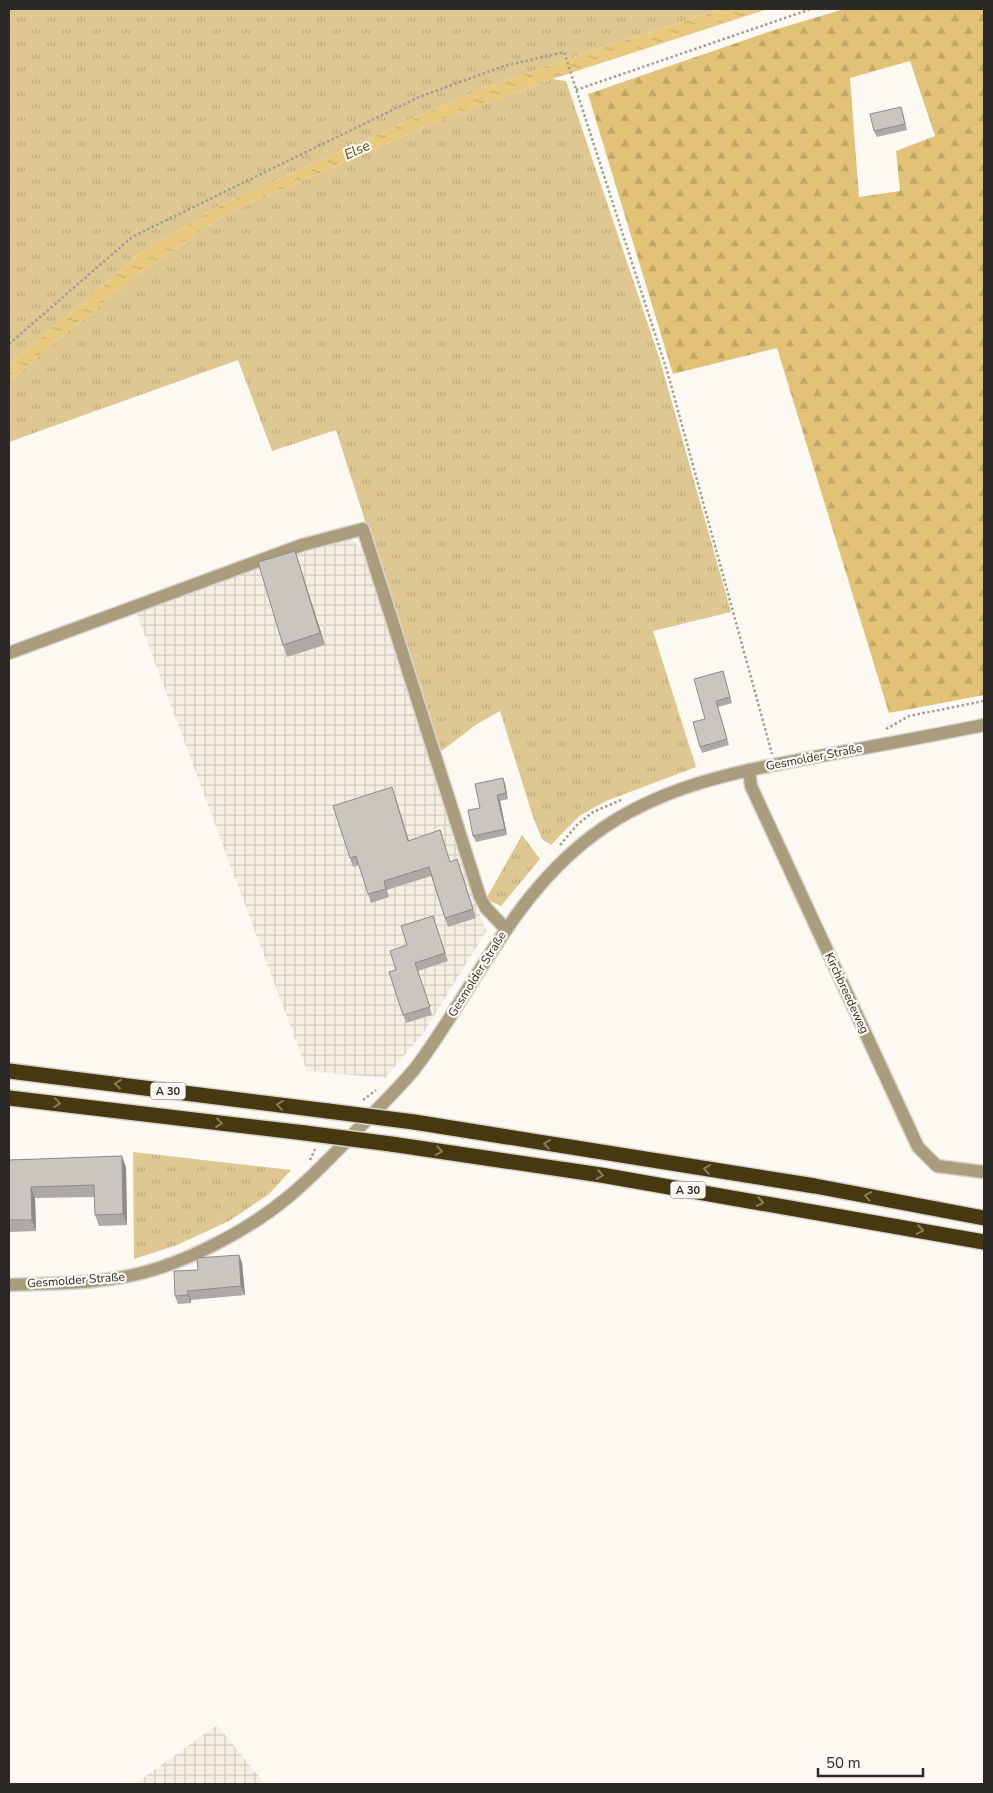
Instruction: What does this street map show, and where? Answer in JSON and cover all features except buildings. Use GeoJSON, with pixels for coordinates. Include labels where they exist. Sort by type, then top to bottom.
{"type":"FeatureCollection","features":[{"type":"Feature","properties":{"kind":"highway","name":"A 30"},"geometry":{"type":"LineString","coordinates":[[9,1071],[414,1122],[815,1186],[984,1218]]}},
{"type":"Feature","properties":{"kind":"highway","name":"A 30"},"geometry":{"type":"LineString","coordinates":[[9,1098],[390,1144],[601,1175],[984,1242]]}},
{"type":"Feature","properties":{"kind":"street"},"geometry":{"type":"LineString","coordinates":[[9,653],[302,545],[363,529],[480,896],[486,908],[506,928]]}},
{"type":"Feature","properties":{"kind":"street","name":"Gesmolder Straße"},"geometry":{"type":"LineString","coordinates":[[9,1285],[95,1281],[133,1275],[170,1264],[234,1234],[285,1200],[315,1173],[414,1070],[446,1024],[506,928],[557,865],[592,836],[616,820],[663,796],[694,784],[773,765],[984,725]]}},
{"type":"Feature","properties":{"kind":"street","name":"Kirchbreedeweg"},"geometry":{"type":"LineString","coordinates":[[749,770],[751,786],[918,1147],[937,1166],[984,1172]]}},
{"type":"Feature","properties":{"kind":"path"},"geometry":{"type":"LineString","coordinates":[[576,90],[811,9]]}},
{"type":"Feature","properties":{"kind":"path"},"geometry":{"type":"LineString","coordinates":[[9,344],[132,237],[419,97],[504,66],[564,52],[668,374],[772,754],[773,765]]}},
{"type":"Feature","properties":{"kind":"shaded area"},"geometry":{"type":"Polygon","coordinates":[[[352,539],[362,550],[476,906],[486,931],[425,1031],[385,1078],[307,1071],[135,609],[296,552],[352,539]]]}},
{"type":"Feature","properties":{"kind":"shaded area"},"geometry":{"type":"Polygon","coordinates":[[[217,1725],[265,1784],[135,1784],[217,1725]]]}},
{"type":"Feature","properties":{"kind":"green space"},"geometry":{"type":"Polygon","coordinates":[[[9,9],[722,9],[487,87],[219,206],[141,253],[9,365],[9,9]]]}},
{"type":"Feature","properties":{"kind":"green space"},"geometry":{"type":"Polygon","coordinates":[[[844,9],[984,9],[984,695],[889,713],[777,348],[673,374],[588,94],[771,31],[844,9]],[[910,61],[850,78],[859,197],[900,191],[896,151],[935,136],[910,61]]]}},
{"type":"Feature","properties":{"kind":"green space"},"geometry":{"type":"Polygon","coordinates":[[[552,79],[566,81],[660,360],[731,612],[653,631],[696,767],[606,801],[579,816],[551,845],[542,839],[533,817],[500,711],[477,724],[439,753],[336,430],[272,451],[238,360],[9,442],[9,382],[146,269],[226,214],[436,122],[552,79]]]}},
{"type":"Feature","properties":{"kind":"green space"},"geometry":{"type":"Polygon","coordinates":[[[522,835],[540,859],[501,906],[486,899],[522,835]]]}},
{"type":"Feature","properties":{"kind":"green space"},"geometry":{"type":"Polygon","coordinates":[[[133,1152],[291,1170],[269,1194],[229,1221],[177,1245],[134,1259],[133,1152]]]}},
{"type":"Feature","properties":{"kind":"water","name":"Else"},"geometry":{"type":"Polygon","coordinates":[[[722,9],[768,9],[552,79],[436,122],[226,214],[146,269],[9,382],[9,365],[141,253],[219,206],[487,87],[722,9]]]}}]}
